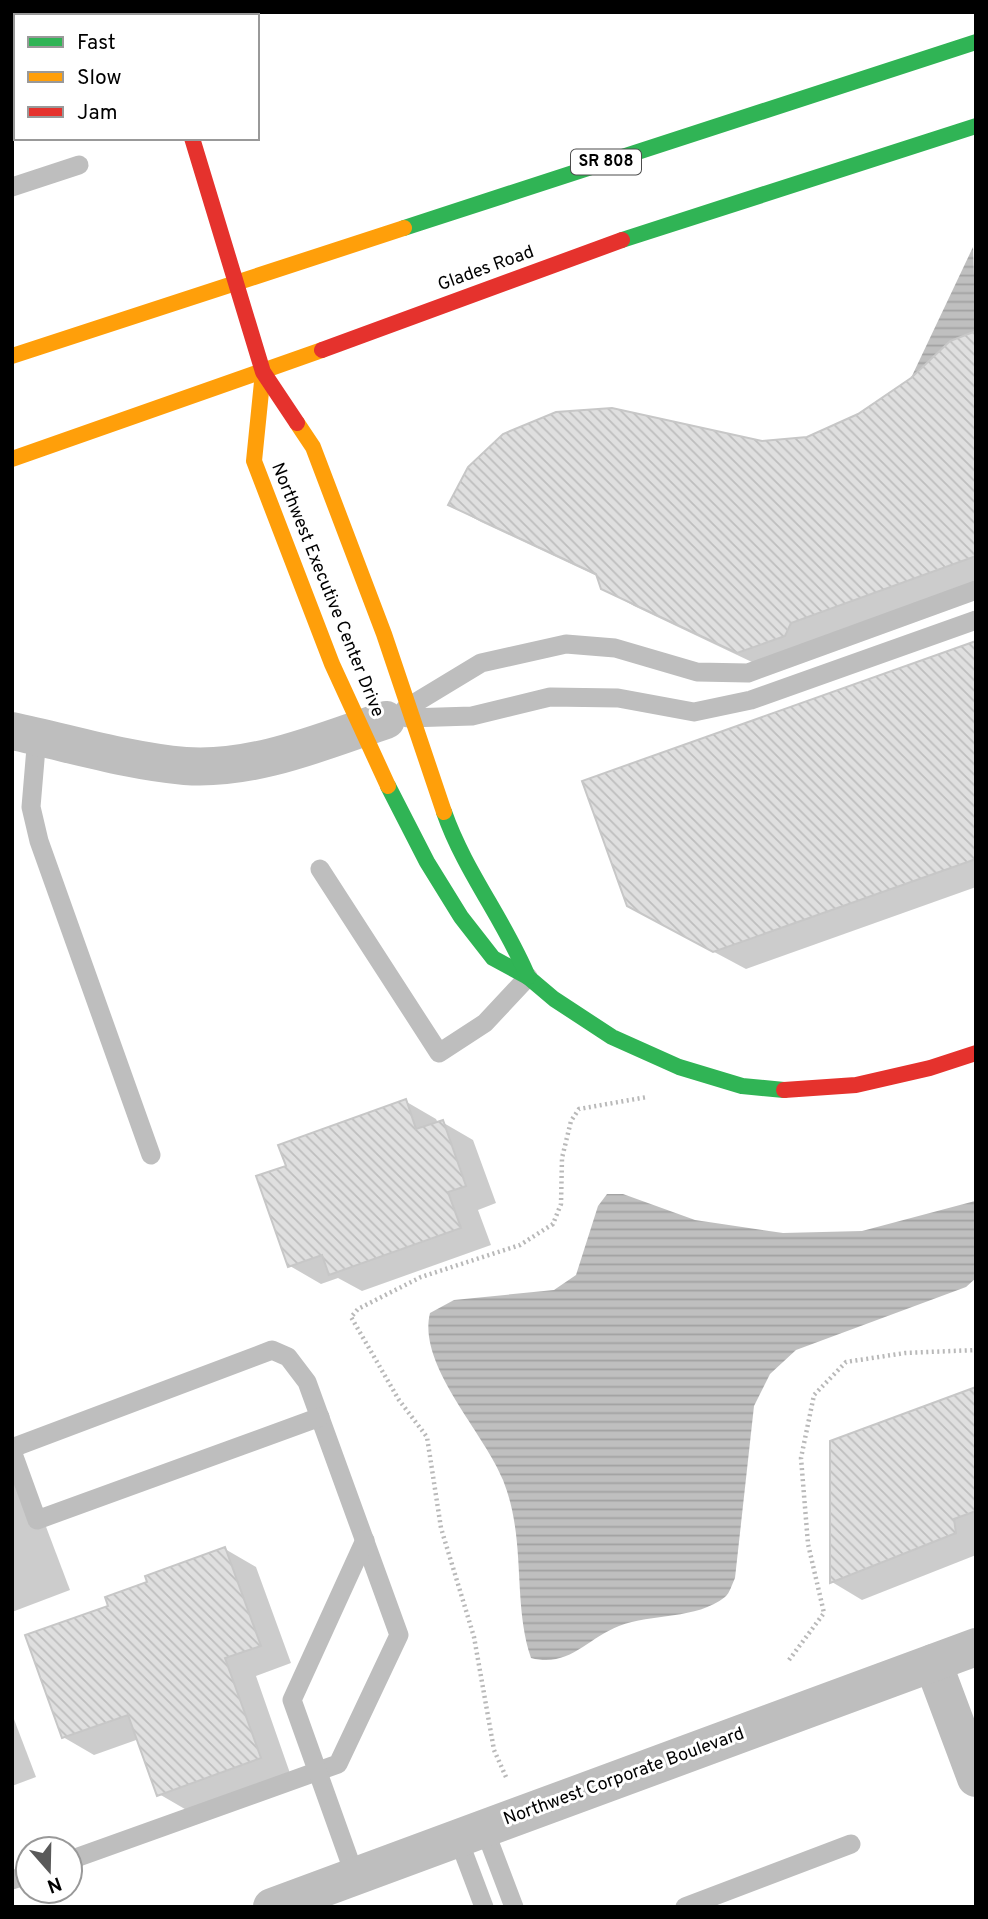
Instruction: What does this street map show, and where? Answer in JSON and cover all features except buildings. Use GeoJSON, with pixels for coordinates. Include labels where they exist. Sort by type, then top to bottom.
{"type":"FeatureCollection","features":[{"type":"Feature","properties":{"kind":"street","name":"SR 808"},"geometry":{"type":"LineString","coordinates":[[12,356],[976,42]]}},
{"type":"Feature","properties":{"kind":"street","name":"Glades Road"},"geometry":{"type":"LineString","coordinates":[[12,460],[263,372],[623,240],[976,126]]}},
{"type":"Feature","properties":{"kind":"street","name":"Northwest Executive Center Drive"},"geometry":{"type":"LineString","coordinates":[[193,140],[263,372],[313,447],[392,718],[414,837],[461,917],[493,958],[528,978],[554,999],[612,1037],[679,1067],[742,1086],[776,1091],[856,1085],[976,1054]]}},
{"type":"Feature","properties":{"kind":"street","name":"Northwest Executive Center Drive"},"geometry":{"type":"LineString","coordinates":[[263,372],[254,461],[332,664],[392,718],[456,846],[492,912],[512,938],[528,978]]}},
{"type":"Feature","properties":{"kind":"street"},"geometry":{"type":"LineString","coordinates":[[24,734],[186,766],[256,760],[296,751],[392,718]]}},
{"type":"Feature","properties":{"kind":"street","name":"Northwest Corporate Boulevard"},"geometry":{"type":"LineString","coordinates":[[272,1907],[976,1647]]}},
{"type":"Feature","properties":{"kind":"street"},"geometry":{"type":"LineString","coordinates":[[933,1663],[976,1778]]}},
{"type":"Feature","properties":{"kind":"lane"},"geometry":{"type":"LineString","coordinates":[[12,187],[79,165]]}},
{"type":"Feature","properties":{"kind":"lane"},"geometry":{"type":"LineString","coordinates":[[392,718],[481,663],[566,644],[615,648],[697,672],[748,673],[976,590]]}},
{"type":"Feature","properties":{"kind":"lane"},"geometry":{"type":"LineString","coordinates":[[392,718],[472,716],[550,697],[618,698],[694,712],[751,700],[976,620]]}},
{"type":"Feature","properties":{"kind":"lane"},"geometry":{"type":"LineString","coordinates":[[24,734],[31,807],[39,841],[152,1155]]}},
{"type":"Feature","properties":{"kind":"lane"},"geometry":{"type":"LineString","coordinates":[[320,869],[439,1053],[485,1023],[528,978]]}},
{"type":"Feature","properties":{"kind":"lane"},"geometry":{"type":"LineString","coordinates":[[84,1855],[338,1764],[399,1635],[365,1539],[320,1417],[307,1382],[288,1357],[272,1350],[12,1449],[37,1520],[320,1417]]}},
{"type":"Feature","properties":{"kind":"lane"},"geometry":{"type":"LineString","coordinates":[[355,1876],[292,1700],[365,1539]]}},
{"type":"Feature","properties":{"kind":"lane"},"geometry":{"type":"LineString","coordinates":[[471,1833],[484,1907]]}},
{"type":"Feature","properties":{"kind":"lane"},"geometry":{"type":"LineString","coordinates":[[471,1833],[514,1907]]}},
{"type":"Feature","properties":{"kind":"lane"},"geometry":{"type":"LineString","coordinates":[[685,1907],[851,1844]]}},
{"type":"Feature","properties":{"kind":"path"},"geometry":{"type":"LineString","coordinates":[[506,1777],[494,1750],[474,1637],[441,1528],[427,1437],[393,1390],[351,1318],[358,1309],[421,1276],[520,1245],[553,1224],[561,1204],[562,1158],[571,1121],[579,1109],[647,1097]]}},
{"type":"Feature","properties":{"kind":"path"},"geometry":{"type":"LineString","coordinates":[[789,1660],[824,1612],[808,1544],[801,1458],[814,1395],[846,1362],[905,1353],[976,1350]]}},
{"type":"Feature","properties":{"kind":"shaded area"},"geometry":{"type":"Polygon","coordinates":[[[973,247],[976,331],[950,341],[911,378],[973,247]]]}},
{"type":"Feature","properties":{"kind":"shaded area"},"geometry":{"type":"Polygon","coordinates":[[[607,1194],[623,1194],[695,1220],[783,1233],[862,1231],[975,1201],[976,1278],[966,1287],[796,1350],[770,1374],[754,1406],[735,1578],[725,1597],[687,1613],[619,1626],[567,1656],[544,1660],[531,1658],[525,1637],[515,1525],[503,1480],[442,1376],[433,1354],[429,1333],[430,1313],[454,1300],[554,1290],[576,1275],[598,1206],[607,1194]]]}},
{"type":"Feature","properties":{"kind":"traffic: fast"},"geometry":{"type":"LineString","coordinates":[[404,228],[976,42]]}},
{"type":"Feature","properties":{"kind":"traffic: fast"},"geometry":{"type":"LineString","coordinates":[[622,240],[976,126]]}},
{"type":"Feature","properties":{"kind":"traffic: fast"},"geometry":{"type":"LineString","coordinates":[[388,786],[427,862],[461,917],[493,958],[528,977],[554,999],[612,1037],[679,1067],[742,1086],[784,1090]]}},
{"type":"Feature","properties":{"kind":"traffic: fast"},"geometry":{"type":"LineString","coordinates":[[444,812],[463,855],[528,977]]}},
{"type":"Feature","properties":{"kind":"traffic: slow"},"geometry":{"type":"LineString","coordinates":[[12,356],[404,228]]}},
{"type":"Feature","properties":{"kind":"traffic: slow"},"geometry":{"type":"LineString","coordinates":[[12,459],[322,350]]}},
{"type":"Feature","properties":{"kind":"traffic: slow"},"geometry":{"type":"LineString","coordinates":[[263,372],[254,461],[332,664],[388,786]]}},
{"type":"Feature","properties":{"kind":"traffic: slow"},"geometry":{"type":"LineString","coordinates":[[297,423],[313,447],[384,634],[444,812]]}},
{"type":"Feature","properties":{"kind":"traffic: jam"},"geometry":{"type":"LineString","coordinates":[[193,140],[263,372],[297,423]]}},
{"type":"Feature","properties":{"kind":"traffic: jam"},"geometry":{"type":"LineString","coordinates":[[322,350],[622,240]]}},
{"type":"Feature","properties":{"kind":"traffic: jam"},"geometry":{"type":"LineString","coordinates":[[784,1090],[856,1085],[930,1068],[976,1053]]}}]}
